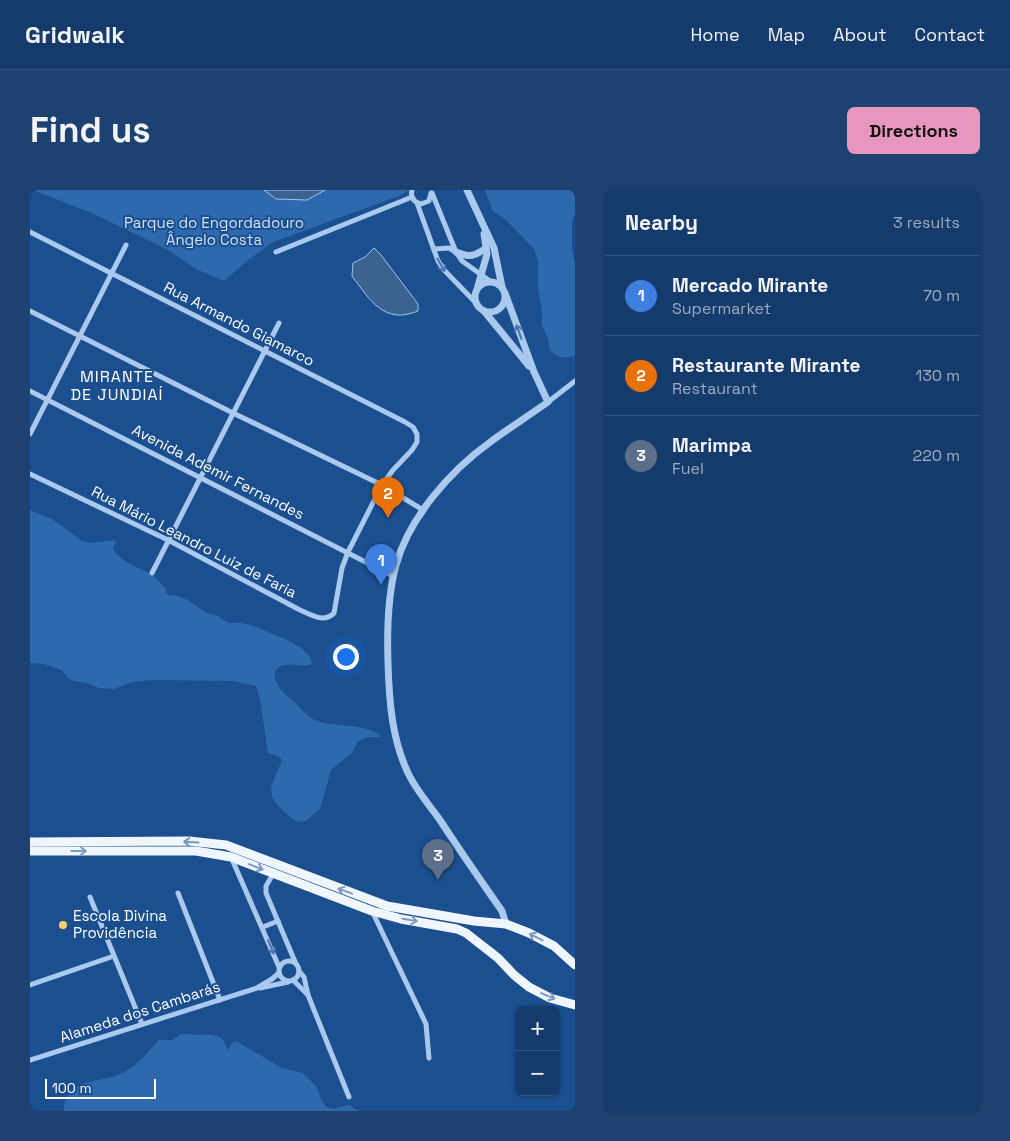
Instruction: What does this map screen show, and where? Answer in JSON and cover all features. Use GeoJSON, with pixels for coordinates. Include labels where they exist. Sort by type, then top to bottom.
{"type":"FeatureCollection","features":[{"type":"Feature","properties":{"kind":"main road"},"geometry":{"type":"LineString","coordinates":[[30,842],[189,841],[226,846],[387,906],[506,924],[554,946],[575,965]]}},
{"type":"Feature","properties":{"kind":"main road"},"geometry":{"type":"LineString","coordinates":[[30,851],[196,851],[231,857],[372,910],[401,919],[466,932],[529,987],[550,998],[575,1005]]}},
{"type":"Feature","properties":{"kind":"street"},"geometry":{"type":"LineString","coordinates":[[412,190],[412,197],[418,203],[434,249],[444,270],[484,311],[534,372]]}},
{"type":"Feature","properties":{"kind":"street"},"geometry":{"type":"LineString","coordinates":[[467,190],[494,248],[505,298],[500,308],[495,311],[484,311]]}},
{"type":"Feature","properties":{"kind":"street"},"geometry":{"type":"LineString","coordinates":[[418,203],[429,201],[431,192]]}},
{"type":"Feature","properties":{"kind":"street"},"geometry":{"type":"LineString","coordinates":[[431,192],[456,252],[462,261],[490,281],[497,283],[503,290],[534,372],[548,402]]}},
{"type":"Feature","properties":{"kind":"street"},"geometry":{"type":"LineString","coordinates":[[276,252],[412,197]]}},
{"type":"Feature","properties":{"kind":"street"},"geometry":{"type":"LineString","coordinates":[[476,303],[474,297],[485,264],[486,248],[483,226]]}},
{"type":"Feature","properties":{"kind":"street","name":"Rua Armando Giamarco"},"geometry":{"type":"LineString","coordinates":[[30,232],[413,427],[417,434],[417,442],[412,450],[392,470],[382,485]]}},
{"type":"Feature","properties":{"kind":"street"},"geometry":{"type":"LineString","coordinates":[[30,434],[126,245]]}},
{"type":"Feature","properties":{"kind":"street"},"geometry":{"type":"LineString","coordinates":[[434,249],[449,248],[464,256],[472,256],[486,248]]}},
{"type":"Feature","properties":{"kind":"street"},"geometry":{"type":"LineString","coordinates":[[478,286],[490,281]]}},
{"type":"Feature","properties":{"kind":"street"},"geometry":{"type":"LineString","coordinates":[[30,311],[382,485],[423,510]]}},
{"type":"Feature","properties":{"kind":"street"},"geometry":{"type":"LineString","coordinates":[[152,573],[279,323]]}},
{"type":"Feature","properties":{"kind":"street"},"geometry":{"type":"LineString","coordinates":[[506,924],[502,911],[410,777],[400,751],[392,720],[388,685],[387,648],[393,576],[406,539],[423,510],[450,477],[488,443],[522,421],[575,381]]}},
{"type":"Feature","properties":{"kind":"street","name":"Avenida Ademir Fernandes"},"geometry":{"type":"LineString","coordinates":[[30,391],[393,576]]}},
{"type":"Feature","properties":{"kind":"street","name":"Rua Mário Leandro Luiz de Faria"},"geometry":{"type":"LineString","coordinates":[[30,474],[168,540],[316,617],[331,617],[334,613],[342,568],[348,552]]}},
{"type":"Feature","properties":{"kind":"street"},"geometry":{"type":"LineString","coordinates":[[348,552],[382,485]]}},
{"type":"Feature","properties":{"kind":"street"},"geometry":{"type":"LineString","coordinates":[[231,857],[263,928],[279,970],[285,980],[292,981],[308,995]]}},
{"type":"Feature","properties":{"kind":"street"},"geometry":{"type":"LineString","coordinates":[[273,874],[266,886],[266,893],[299,971],[304,976],[308,995],[350,1096]]}},
{"type":"Feature","properties":{"kind":"street"},"geometry":{"type":"LineString","coordinates":[[178,893],[220,1000]]}},
{"type":"Feature","properties":{"kind":"street"},"geometry":{"type":"LineString","coordinates":[[90,897],[142,1024]]}},
{"type":"Feature","properties":{"kind":"street"},"geometry":{"type":"LineString","coordinates":[[372,910],[426,1024],[429,1058]]}},
{"type":"Feature","properties":{"kind":"street"},"geometry":{"type":"LineString","coordinates":[[263,928],[278,921]]}},
{"type":"Feature","properties":{"kind":"street"},"geometry":{"type":"LineString","coordinates":[[30,985],[114,956]]}},
{"type":"Feature","properties":{"kind":"street"},"geometry":{"type":"LineString","coordinates":[[279,970],[281,964],[289,961],[296,964]]}},
{"type":"Feature","properties":{"kind":"street","name":"Alameda dos Cambarás"},"geometry":{"type":"LineString","coordinates":[[257,988],[272,979],[279,970]]}},
{"type":"Feature","properties":{"kind":"street"},"geometry":{"type":"LineString","coordinates":[[292,981],[299,971]]}},
{"type":"Feature","properties":{"kind":"street","name":"Alameda dos Cambarás"},"geometry":{"type":"LineString","coordinates":[[30,1060],[257,988],[292,981]]}},
{"type":"Feature","properties":{"kind":"green space","name":"Parque do Engordadouro Ângelo Costa"},"geometry":{"type":"Polygon","coordinates":[[[33,190],[409,190],[399,196],[273,242],[224,281],[196,269],[168,250],[94,214],[33,190]]]}},
{"type":"Feature","properties":{"kind":"green space"},"geometry":{"type":"Polygon","coordinates":[[[485,190],[575,190],[572,250],[575,264],[575,356],[561,358],[550,351],[548,338],[542,325],[538,287],[538,260],[534,249],[506,220],[493,211],[485,190]]]}},
{"type":"Feature","properties":{"kind":"green space"},"geometry":{"type":"Polygon","coordinates":[[[30,510],[52,519],[82,541],[91,543],[114,540],[116,543],[113,549],[116,553],[128,563],[155,577],[166,589],[168,595],[186,599],[207,613],[218,616],[228,623],[251,625],[300,647],[310,656],[312,664],[303,666],[286,665],[278,668],[275,676],[279,688],[307,715],[319,722],[366,729],[382,737],[368,737],[358,741],[352,753],[331,770],[320,809],[306,821],[299,822],[292,819],[279,807],[272,797],[271,787],[282,760],[278,756],[268,753],[260,699],[256,686],[233,681],[152,680],[132,682],[114,689],[99,688],[87,683],[74,681],[68,678],[62,670],[44,664],[30,663],[30,510]]]}},
{"type":"Feature","properties":{"kind":"green space"},"geometry":{"type":"Polygon","coordinates":[[[181,1034],[212,1035],[222,1038],[228,1050],[233,1042],[236,1041],[282,1068],[303,1073],[316,1086],[326,1107],[334,1109],[348,1105],[359,1111],[64,1111],[66,1100],[77,1086],[124,1072],[147,1054],[159,1040],[172,1040],[181,1034]]]}},
{"type":"Feature","properties":{"kind":"shaded area"},"geometry":{"type":"Polygon","coordinates":[[[264,190],[325,190],[307,200],[276,199],[264,190]]]}},
{"type":"Feature","properties":{"kind":"shaded area"},"geometry":{"type":"Polygon","coordinates":[[[374,248],[418,304],[418,311],[406,315],[396,315],[379,308],[365,294],[352,276],[353,263],[365,257],[374,248]]]}},
{"type":"Feature","properties":{"kind":"place","name":"Restaurante Mirante"},"geometry":{"type":"Point","coordinates":[388,518]}},
{"type":"Feature","properties":{"kind":"place","name":"Mercado Mirante"},"geometry":{"type":"Point","coordinates":[381,585]}},
{"type":"Feature","properties":{"kind":"place","name":"Marimpa"},"geometry":{"type":"Point","coordinates":[438,880]}},
{"type":"Feature","properties":{"kind":"place","name":"Escola Divina Providência"},"geometry":{"type":"Point","coordinates":[63,925]}},
{"type":"Feature","properties":{"kind":"district","name":"MIRANTE DE JUNDIAÍ"},"geometry":{"type":"Point","coordinates":[117,385]}}]}
